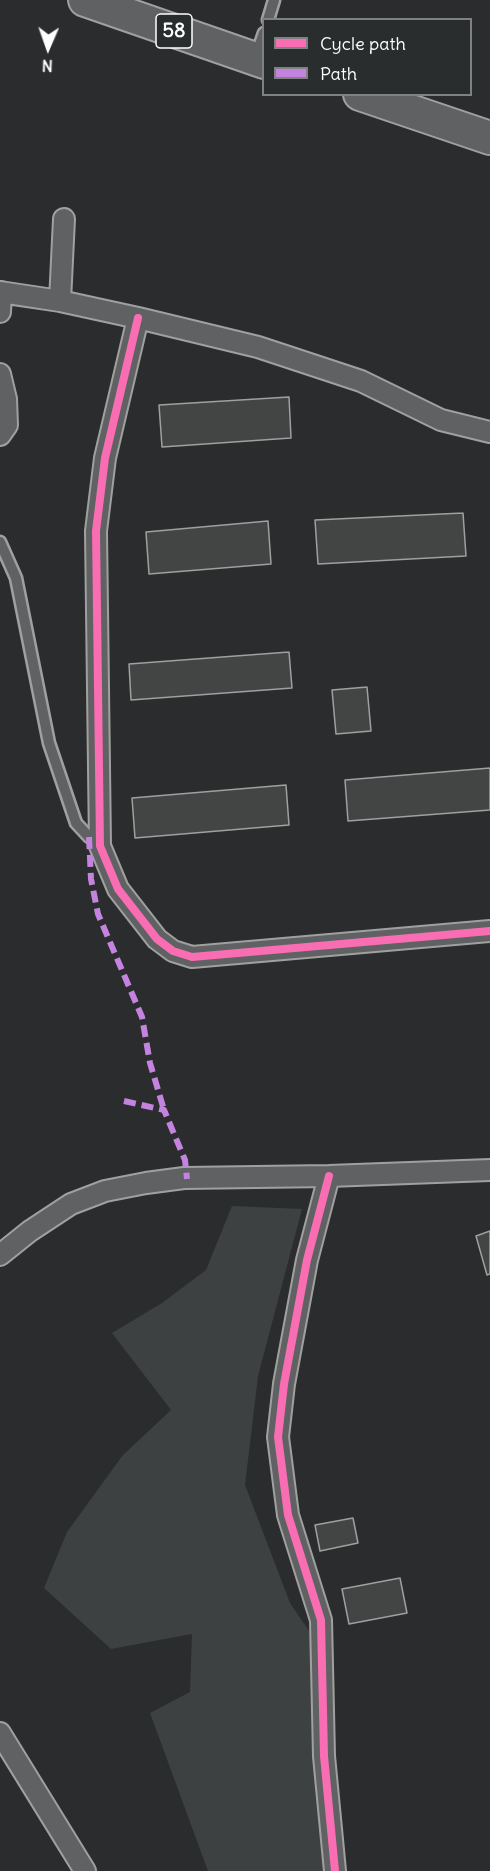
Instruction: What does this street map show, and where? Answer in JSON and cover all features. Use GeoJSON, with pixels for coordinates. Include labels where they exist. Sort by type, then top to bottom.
{"type":"FeatureCollection","features":[{"type":"Feature","properties":{"kind":"main road","name":"58"},"geometry":{"type":"LineString","coordinates":[[85,0],[261,51]]}},
{"type":"Feature","properties":{"kind":"main road"},"geometry":{"type":"LineString","coordinates":[[366,96],[490,138]]}},
{"type":"Feature","properties":{"kind":"street"},"geometry":{"type":"LineString","coordinates":[[60,301],[64,219]]}},
{"type":"Feature","properties":{"kind":"street"},"geometry":{"type":"LineString","coordinates":[[0,312],[1,292],[60,301],[138,318],[268,350],[361,381],[441,420],[490,432]]}},
{"type":"Feature","properties":{"kind":"street"},"geometry":{"type":"LineString","coordinates":[[138,318],[105,458],[96,531],[100,846],[118,889],[157,939],[173,951],[192,957],[490,931]]}},
{"type":"Feature","properties":{"kind":"street"},"geometry":{"type":"LineString","coordinates":[[0,374],[6,399],[7,425],[0,435]]}},
{"type":"Feature","properties":{"kind":"street"},"geometry":{"type":"LineString","coordinates":[[0,1255],[30,1231],[71,1204],[105,1191],[146,1183],[184,1178],[490,1170]]}},
{"type":"Feature","properties":{"kind":"street"},"geometry":{"type":"LineString","coordinates":[[329,1176],[307,1260],[284,1384],[278,1437],[288,1515],[321,1620],[324,1756],[335,1871]]}},
{"type":"Feature","properties":{"kind":"street"},"geometry":{"type":"LineString","coordinates":[[0,1734],[85,1871]]}},
{"type":"Feature","properties":{"kind":"lane"},"geometry":{"type":"LineString","coordinates":[[269,18],[274,0]]}},
{"type":"Feature","properties":{"kind":"lane"},"geometry":{"type":"LineString","coordinates":[[0,543],[15,578],[49,743],[76,823],[89,837],[100,840]]}},
{"type":"Feature","properties":{"kind":"shaded area"},"geometry":{"type":"Polygon","coordinates":[[[232,1206],[302,1209],[258,1376],[245,1485],[290,1603],[316,1641],[329,1871],[208,1871],[150,1713],[190,1692],[192,1634],[111,1649],[44,1588],[67,1532],[123,1455],[171,1410],[112,1333],[162,1303],[206,1270],[232,1206]]]}},
{"type":"Feature","properties":{"kind":"building"},"geometry":{"type":"Polygon","coordinates":[[[289,397],[291,438],[162,447],[159,405],[289,397]]]}},
{"type":"Feature","properties":{"kind":"building"},"geometry":{"type":"Polygon","coordinates":[[[463,513],[466,556],[318,564],[315,520],[463,513]]]}},
{"type":"Feature","properties":{"kind":"building"},"geometry":{"type":"Polygon","coordinates":[[[268,521],[271,564],[149,574],[146,532],[268,521]]]}},
{"type":"Feature","properties":{"kind":"building"},"geometry":{"type":"Polygon","coordinates":[[[289,652],[292,688],[131,700],[129,664],[289,652]]]}},
{"type":"Feature","properties":{"kind":"building"},"geometry":{"type":"Polygon","coordinates":[[[367,687],[371,731],[336,734],[332,690],[367,687]]]}},
{"type":"Feature","properties":{"kind":"building"},"geometry":{"type":"Polygon","coordinates":[[[490,768],[490,810],[348,821],[345,780],[490,768]]]}},
{"type":"Feature","properties":{"kind":"building"},"geometry":{"type":"Polygon","coordinates":[[[286,785],[289,825],[135,838],[132,798],[286,785]]]}},
{"type":"Feature","properties":{"kind":"building"},"geometry":{"type":"Polygon","coordinates":[[[490,1231],[490,1274],[487,1275],[476,1236],[490,1231]]]}},
{"type":"Feature","properties":{"kind":"building"},"geometry":{"type":"Polygon","coordinates":[[[353,1518],[358,1543],[320,1551],[315,1525],[353,1518]]]}},
{"type":"Feature","properties":{"kind":"building"},"geometry":{"type":"Polygon","coordinates":[[[400,1578],[407,1613],[349,1624],[342,1589],[400,1578]]]}},
{"type":"Feature","properties":{"kind":"marked path"},"geometry":{"type":"LineString","coordinates":[[89,837],[91,879],[98,914],[142,1017],[150,1063],[164,1110]]}},
{"type":"Feature","properties":{"kind":"marked path"},"geometry":{"type":"LineString","coordinates":[[124,1101],[164,1110],[185,1160],[187,1179]]}},
{"type":"Feature","properties":{"kind":"cycle path"},"geometry":{"type":"LineString","coordinates":[[138,318],[105,458],[96,531],[100,846],[118,889],[157,939],[173,951],[192,957],[490,931]]}},
{"type":"Feature","properties":{"kind":"cycle path"},"geometry":{"type":"LineString","coordinates":[[329,1176],[307,1260],[284,1384],[278,1437],[288,1515],[321,1620],[324,1756],[335,1871]]}}]}
